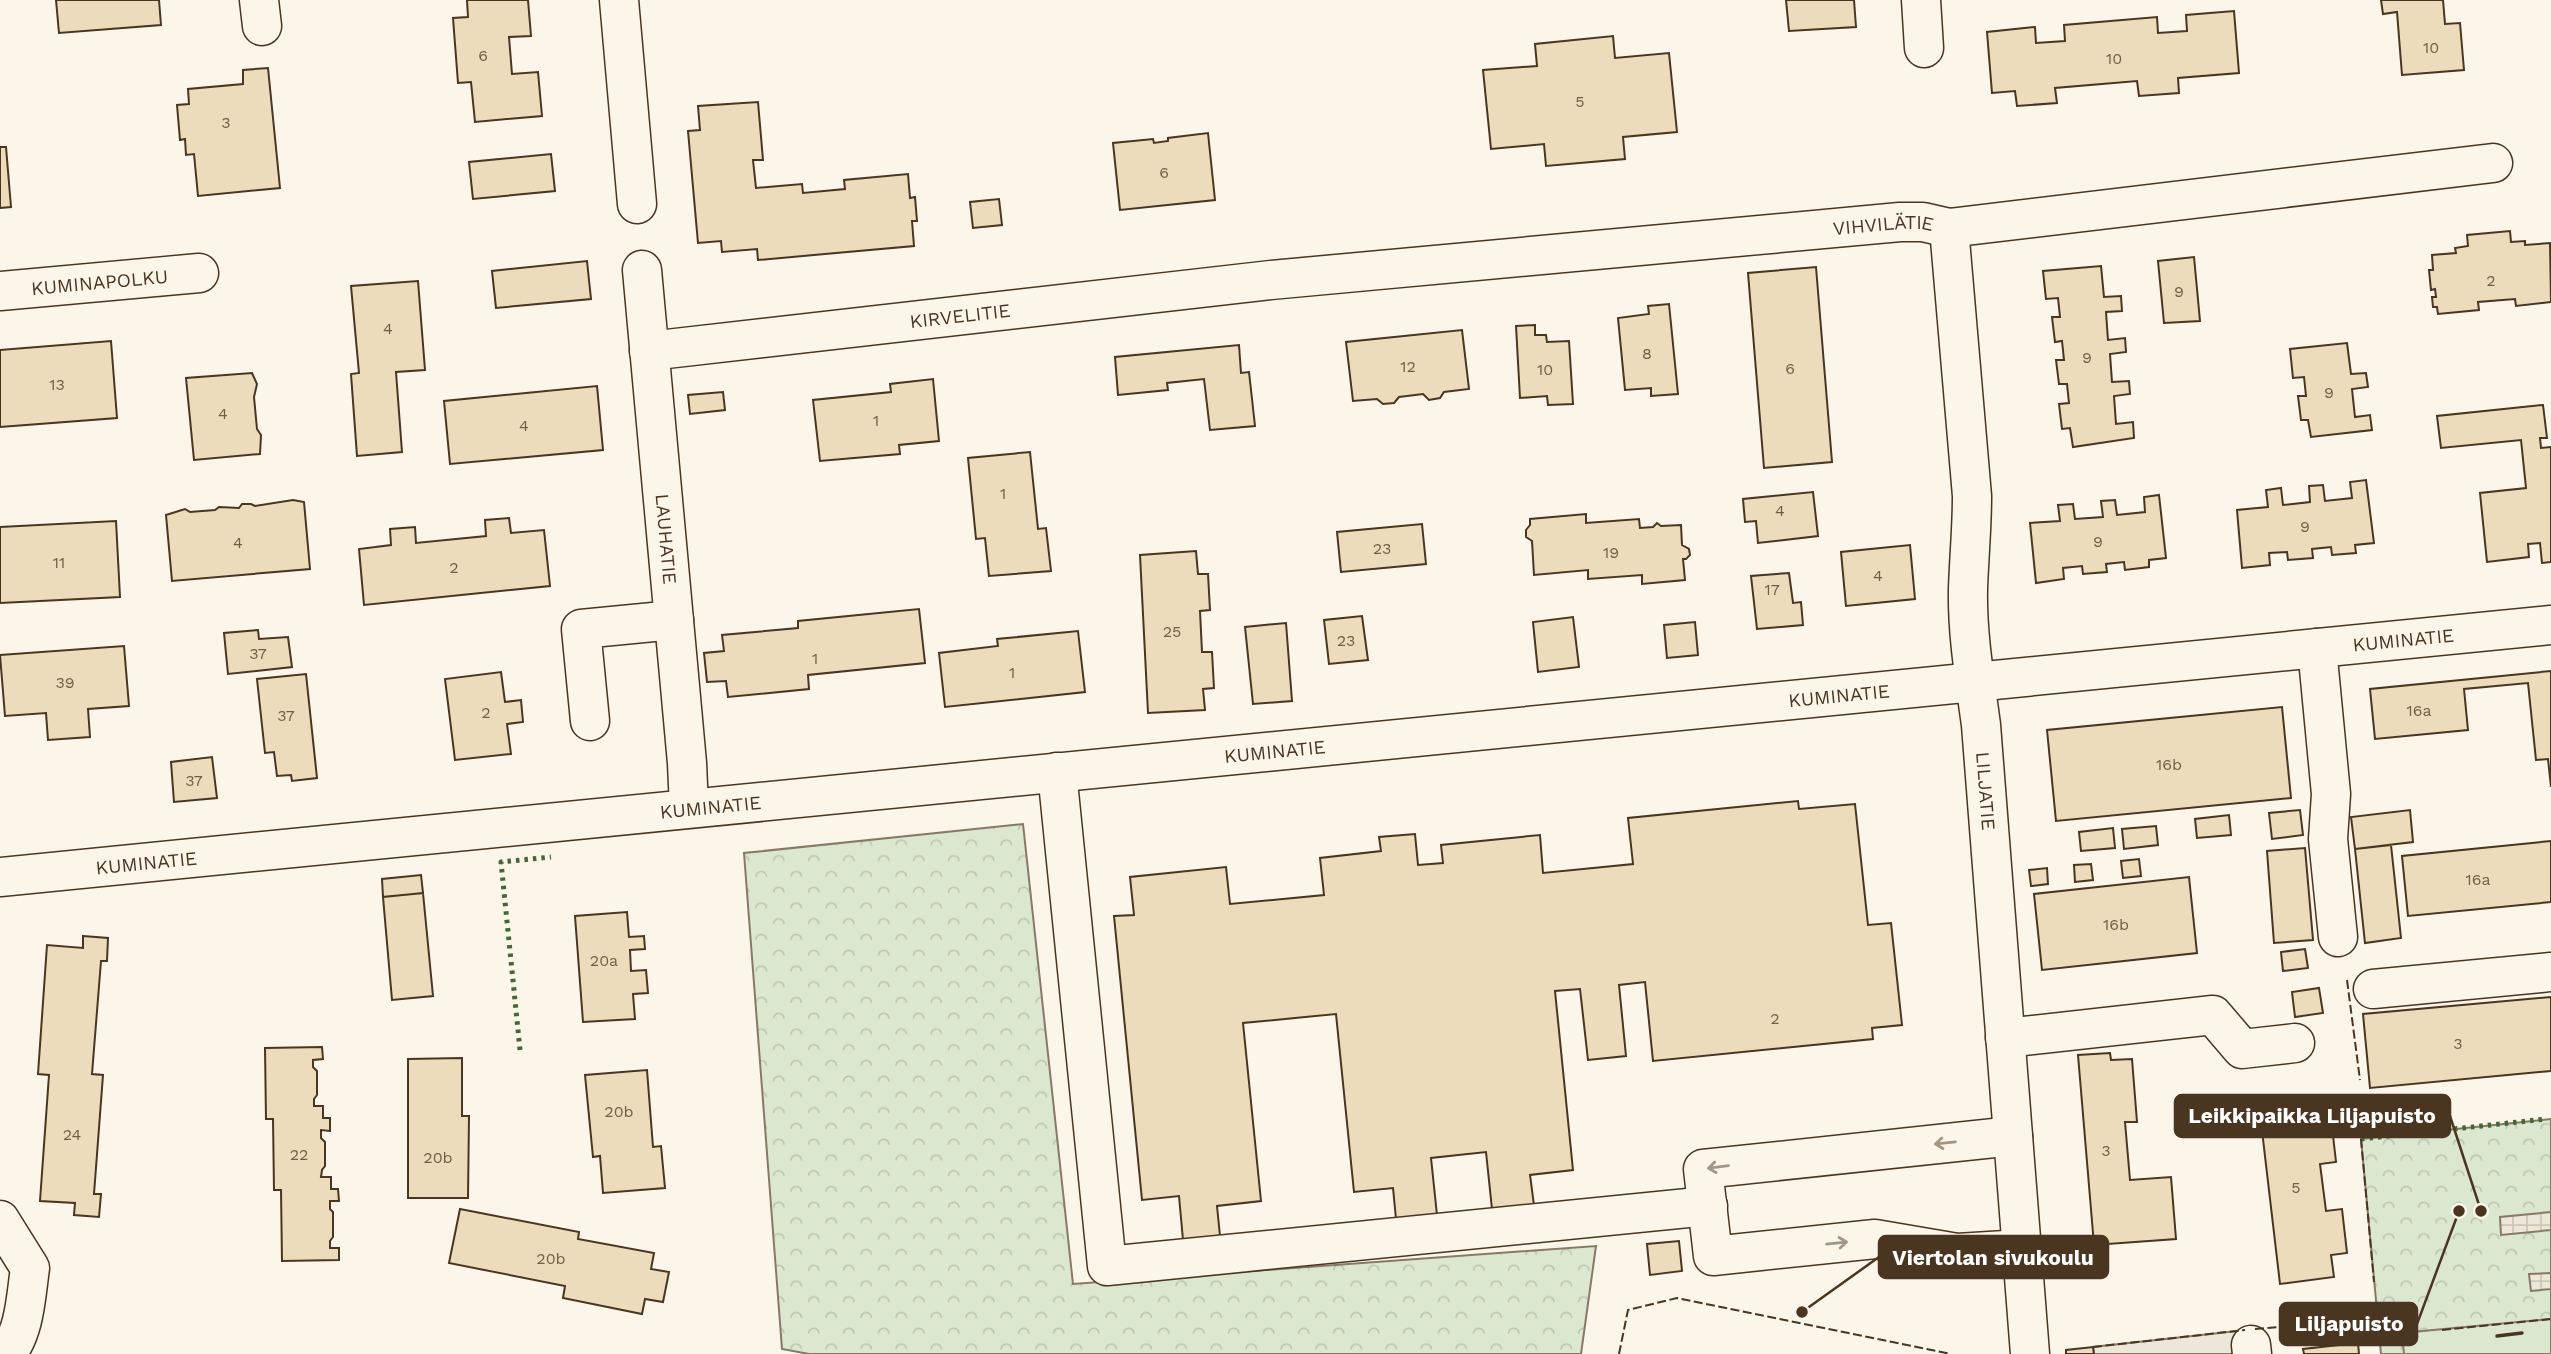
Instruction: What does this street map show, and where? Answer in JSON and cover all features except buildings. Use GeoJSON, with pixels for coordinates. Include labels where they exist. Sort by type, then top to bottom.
{"type":"FeatureCollection","features":[{"type":"Feature","properties":{"kind":"street"},"geometry":{"type":"LineString","coordinates":[[619,0],[637,204]]}},
{"type":"Feature","properties":{"kind":"street"},"geometry":{"type":"LineString","coordinates":[[1921,0],[1924,48]]}},
{"type":"Feature","properties":{"kind":"street","name":"VIHVILÄTIE"},"geometry":{"type":"LineString","coordinates":[[1271,280],[1900,222],[1923,222],[1949,228],[2493,163]]}},
{"type":"Feature","properties":{"kind":"street","name":"LILJATIE"},"geometry":{"type":"LineString","coordinates":[[1949,228],[1972,496],[1968,590],[2030,1354]]}},
{"type":"Feature","properties":{"kind":"street","name":"LAUHATIE"},"geometry":{"type":"LineString","coordinates":[[642,270],[689,808]]}},
{"type":"Feature","properties":{"kind":"street","name":"KUMINAPOLKU"},"geometry":{"type":"LineString","coordinates":[[0,291],[199,273]]}},
{"type":"Feature","properties":{"kind":"street","name":"KIRVELITIE"},"geometry":{"type":"LineString","coordinates":[[649,351],[1271,280]]}},
{"type":"Feature","properties":{"kind":"street"},"geometry":{"type":"LineString","coordinates":[[590,721],[581,629],[674,620]]}},
{"type":"Feature","properties":{"kind":"street","name":"KUMINATIE"},"geometry":{"type":"LineString","coordinates":[[0,877],[2551,625]]}},
{"type":"Feature","properties":{"kind":"street"},"geometry":{"type":"LineString","coordinates":[[2317,648],[2331,794],[2328,839],[2338,937]]}},
{"type":"Feature","properties":{"kind":"street"},"geometry":{"type":"LineString","coordinates":[[1058,772],[1107,1266],[1708,1206]]}},
{"type":"Feature","properties":{"kind":"street"},"geometry":{"type":"LineString","coordinates":[[2373,989],[2551,972]]}},
{"type":"Feature","properties":{"kind":"street"},"geometry":{"type":"LineString","coordinates":[[2005,1038],[2213,1015],[2242,1049],[2295,1043]]}},
{"type":"Feature","properties":{"kind":"street"},"geometry":{"type":"LineString","coordinates":[[2012,1136],[1703,1169],[1713,1256],[1875,1239],[1957,1253],[2022,1249]]}},
{"type":"Feature","properties":{"kind":"street"},"geometry":{"type":"LineString","coordinates":[[0,1220],[30,1268],[23,1314],[14,1345],[6,1354]]}},
{"type":"Feature","properties":{"kind":"green space"},"geometry":{"type":"Polygon","coordinates":[[[1023,824],[1073,1284],[1596,1246],[1581,1354],[809,1354],[782,1349],[744,853],[1023,824]]]}},
{"type":"Feature","properties":{"kind":"green space"},"geometry":{"type":"Polygon","coordinates":[[[2551,1119],[2551,1354],[2381,1354],[2361,1139],[2551,1119]]]}},
{"type":"Feature","properties":{"kind":"green space"},"geometry":{"type":"Polygon","coordinates":[[[2551,1319],[2551,1354],[2404,1354],[2402,1333],[2551,1319]]]}},
{"type":"Feature","properties":{"kind":"shaded area"},"geometry":{"type":"Polygon","coordinates":[[[2551,1212],[2551,1230],[2501,1235],[2500,1217],[2551,1212]]]}},
{"type":"Feature","properties":{"kind":"shaded area"},"geometry":{"type":"Polygon","coordinates":[[[2551,1273],[2551,1289],[2531,1291],[2529,1274],[2551,1273]]]}},
{"type":"Feature","properties":{"kind":"shaded area"},"geometry":{"type":"Polygon","coordinates":[[[2246,1330],[2248,1354],[2094,1354],[2093,1347],[2246,1330]]]}},
{"type":"Feature","properties":{"kind":"hedge"},"geometry":{"type":"LineString","coordinates":[[520,1050],[501,862],[551,857]]}},
{"type":"Feature","properties":{"kind":"hedge"},"geometry":{"type":"LineString","coordinates":[[2361,1139],[2546,1119]]}},
{"type":"Feature","properties":{"kind":"fence"},"geometry":{"type":"LineString","coordinates":[[2347,980],[2360,1080]]}},
{"type":"Feature","properties":{"kind":"fence"},"geometry":{"type":"LineString","coordinates":[[2361,1139],[2374,1282]]}},
{"type":"Feature","properties":{"kind":"fence"},"geometry":{"type":"LineString","coordinates":[[1619,1354],[1628,1310],[1677,1298],[1951,1354]]}},
{"type":"Feature","properties":{"kind":"fence"},"geometry":{"type":"LineString","coordinates":[[2442,1330],[2551,1319]]}},
{"type":"Feature","properties":{"kind":"fence"},"geometry":{"type":"LineString","coordinates":[[2255,1329],[2349,1321]]}},
{"type":"Feature","properties":{"kind":"fence"},"geometry":{"type":"LineString","coordinates":[[2093,1347],[2245,1330]]}},
{"type":"Feature","properties":{"kind":"wall"},"geometry":{"type":"LineString","coordinates":[[2497,1336],[2522,1333]]}},
{"type":"Feature","properties":{"kind":"place","name":"Liljapuisto"},"geometry":{"type":"Point","coordinates":[2459,1211]}},
{"type":"Feature","properties":{"kind":"place","name":"Leikkipaikka Liljapuisto"},"geometry":{"type":"Point","coordinates":[2481,1211]}},
{"type":"Feature","properties":{"kind":"place","name":"Viertolan sivukoulu"},"geometry":{"type":"Point","coordinates":[1802,1312]}}]}
